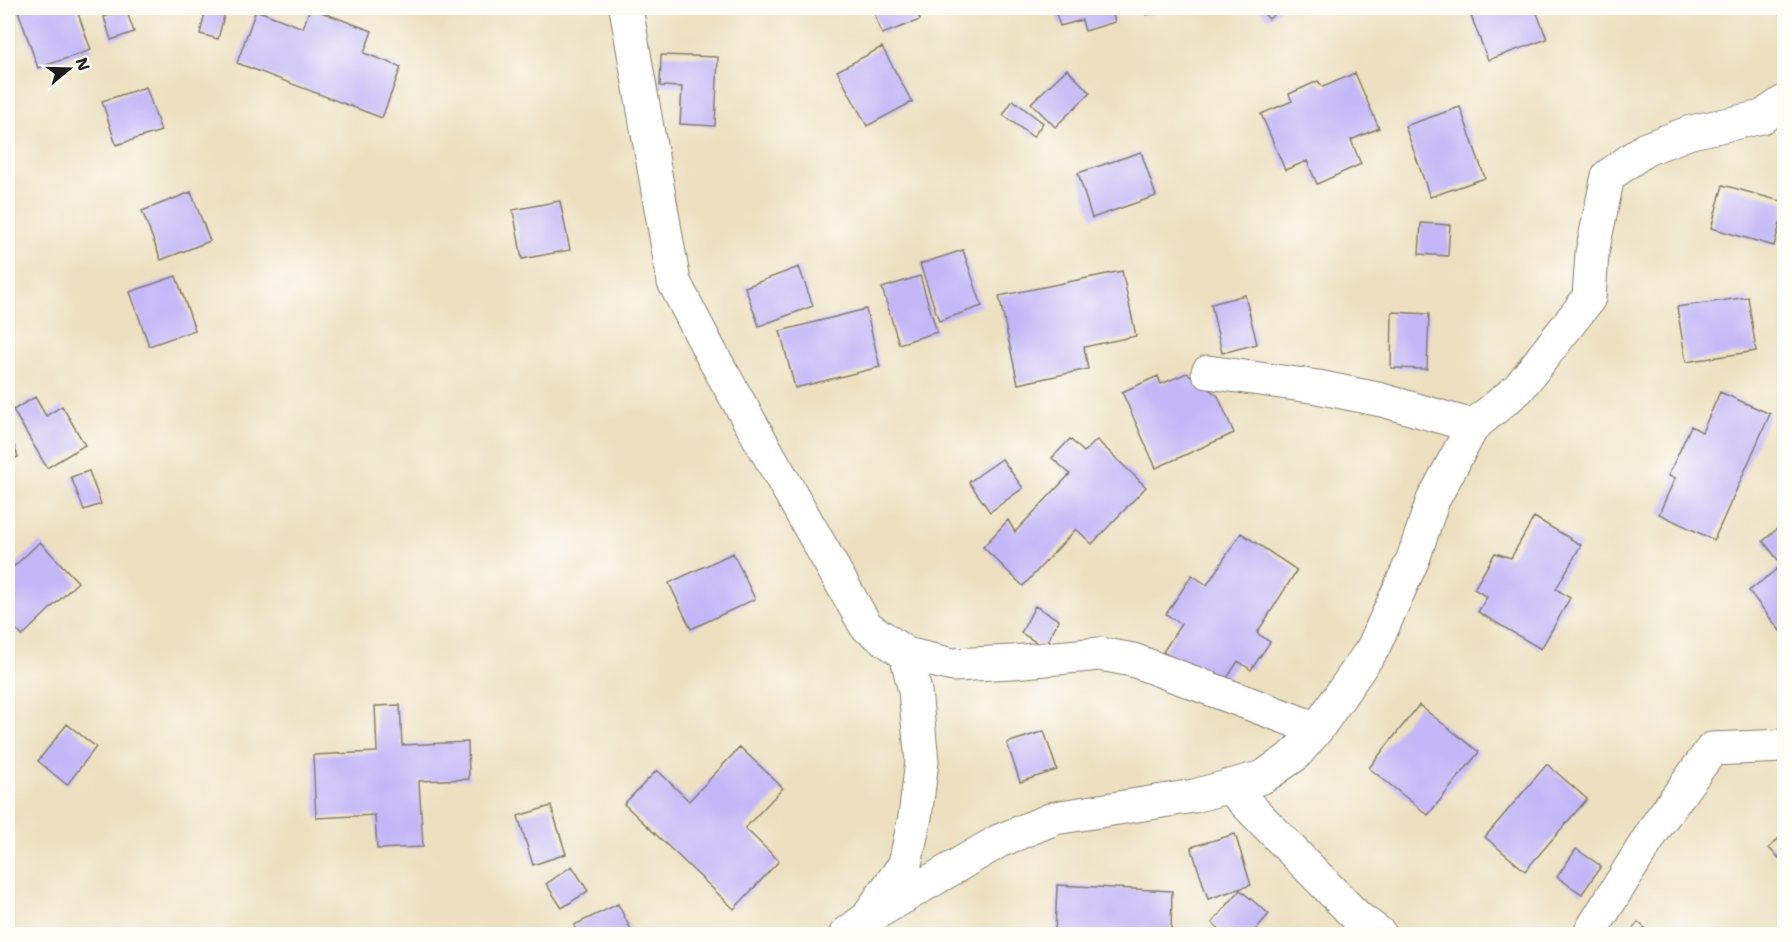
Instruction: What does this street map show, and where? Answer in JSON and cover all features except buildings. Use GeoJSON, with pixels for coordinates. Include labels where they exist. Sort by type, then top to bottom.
{"type":"FeatureCollection","features":[{"type":"Feature","properties":{"kind":"street"},"geometry":{"type":"LineString","coordinates":[[626,8],[674,282],[713,357],[866,626],[906,654],[953,665],[1100,654],[1133,660],[1317,729]]}},
{"type":"Feature","properties":{"kind":"street"},"geometry":{"type":"LineString","coordinates":[[856,927],[999,841],[1055,818],[1194,796],[1263,777],[1295,755],[1317,729],[1373,648],[1413,560],[1432,500],[1473,426],[1518,389],[1589,297],[1592,253],[1608,176],[1646,149],[1691,132],[1762,117],[1785,102]]}},
{"type":"Feature","properties":{"kind":"street"},"geometry":{"type":"LineString","coordinates":[[1208,372],[1318,387],[1372,398],[1473,426]]}},
{"type":"Feature","properties":{"kind":"street"},"geometry":{"type":"LineString","coordinates":[[856,927],[904,864],[915,817],[922,761],[915,691],[906,654]]}},
{"type":"Feature","properties":{"kind":"street"},"geometry":{"type":"LineString","coordinates":[[1589,934],[1659,822],[1712,749],[1785,746]]}},
{"type":"Feature","properties":{"kind":"street"},"geometry":{"type":"LineString","coordinates":[[1229,786],[1357,917],[1380,934]]}}]}
